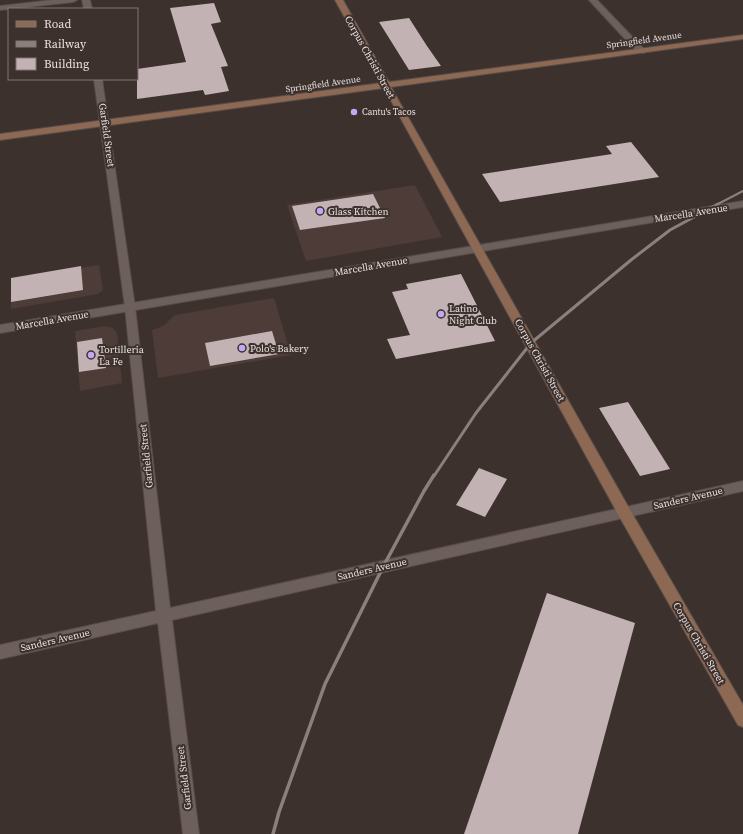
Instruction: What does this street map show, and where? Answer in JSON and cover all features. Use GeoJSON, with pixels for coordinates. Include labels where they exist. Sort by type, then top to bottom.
{"type":"FeatureCollection","features":[{"type":"Feature","properties":{"kind":"main road","name":"Corpus Christi Street"},"geometry":{"type":"LineString","coordinates":[[339,0],[624,512],[743,720]]}},
{"type":"Feature","properties":{"kind":"main road","name":"Springfield Avenue"},"geometry":{"type":"LineString","coordinates":[[0,137],[743,37]]}},
{"type":"Feature","properties":{"kind":"street"},"geometry":{"type":"LineString","coordinates":[[0,8],[72,0]]}},
{"type":"Feature","properties":{"kind":"street"},"geometry":{"type":"LineString","coordinates":[[593,0],[641,51]]}},
{"type":"Feature","properties":{"kind":"street","name":"Garfield Street"},"geometry":{"type":"LineString","coordinates":[[98,80],[130,307],[164,615],[191,834]]}},
{"type":"Feature","properties":{"kind":"street","name":"Marcella Avenue"},"geometry":{"type":"LineString","coordinates":[[0,329],[743,204]]}},
{"type":"Feature","properties":{"kind":"street","name":"Sanders Avenue"},"geometry":{"type":"LineString","coordinates":[[0,652],[743,486]]}},
{"type":"Feature","properties":{"kind":"shaded area"},"geometry":{"type":"Polygon","coordinates":[[[415,185],[442,237],[306,261],[287,205],[415,185]]]}},
{"type":"Feature","properties":{"kind":"shaded area"},"geometry":{"type":"Polygon","coordinates":[[[99,265],[103,290],[98,294],[11,309],[11,278],[99,265]]]}},
{"type":"Feature","properties":{"kind":"shaded area"},"geometry":{"type":"Polygon","coordinates":[[[274,298],[291,355],[158,378],[152,330],[163,326],[175,315],[274,298]]]}},
{"type":"Feature","properties":{"kind":"shaded area"},"geometry":{"type":"Polygon","coordinates":[[[105,326],[113,328],[117,333],[122,383],[80,391],[75,331],[105,326]]]}},
{"type":"Feature","properties":{"kind":"building"},"geometry":{"type":"Polygon","coordinates":[[[214,3],[221,22],[211,24],[228,66],[221,67],[229,91],[205,95],[203,90],[137,99],[138,69],[186,62],[170,8],[214,3]]]}},
{"type":"Feature","properties":{"kind":"building"},"geometry":{"type":"Polygon","coordinates":[[[409,18],[441,66],[409,70],[379,22],[409,18]]]}},
{"type":"Feature","properties":{"kind":"building"},"geometry":{"type":"Polygon","coordinates":[[[631,142],[659,177],[500,202],[482,174],[612,154],[606,146],[631,142]]]}},
{"type":"Feature","properties":{"kind":"building"},"geometry":{"type":"Polygon","coordinates":[[[373,194],[385,218],[300,230],[292,206],[373,194]]]}},
{"type":"Feature","properties":{"kind":"building"},"geometry":{"type":"Polygon","coordinates":[[[81,266],[83,290],[11,302],[11,278],[81,266]]]}},
{"type":"Feature","properties":{"kind":"building","name":"Latino Night Club"},"geometry":{"type":"Polygon","coordinates":[[[461,274],[495,341],[396,359],[387,339],[410,335],[392,292],[408,289],[406,284],[461,274]]]}},
{"type":"Feature","properties":{"kind":"building","name":"Polo's Bakery"},"geometry":{"type":"Polygon","coordinates":[[[272,331],[279,354],[210,366],[205,343],[272,331]]]}},
{"type":"Feature","properties":{"kind":"building","name":"Tortilleria La Fe"},"geometry":{"type":"Polygon","coordinates":[[[102,338],[106,368],[79,372],[77,342],[102,338]]]}},
{"type":"Feature","properties":{"kind":"building"},"geometry":{"type":"Polygon","coordinates":[[[628,402],[670,469],[640,476],[599,408],[628,402]]]}},
{"type":"Feature","properties":{"kind":"building"},"geometry":{"type":"Polygon","coordinates":[[[479,468],[507,479],[485,517],[456,505],[479,468]]]}},
{"type":"Feature","properties":{"kind":"building"},"geometry":{"type":"Polygon","coordinates":[[[547,593],[635,623],[578,834],[464,834],[547,593]]]}},
{"type":"Feature","properties":{"kind":"railway"},"geometry":{"type":"LineString","coordinates":[[716,205],[743,191]]}},
{"type":"Feature","properties":{"kind":"railway"},"geometry":{"type":"LineString","coordinates":[[434,476],[476,413],[531,343],[631,260],[670,230],[718,204]]}},
{"type":"Feature","properties":{"kind":"railway"},"geometry":{"type":"LineString","coordinates":[[273,834],[279,812],[325,684],[383,567],[434,475]]}},
{"type":"Feature","properties":{"kind":"place","name":"Cantu's Tacos"},"geometry":{"type":"Point","coordinates":[354,112]}},
{"type":"Feature","properties":{"kind":"place","name":"Glass Kitchen"},"geometry":{"type":"Point","coordinates":[320,211]}},
{"type":"Feature","properties":{"kind":"place","name":"Latino Night Club"},"geometry":{"type":"Point","coordinates":[441,314]}},
{"type":"Feature","properties":{"kind":"place","name":"Polo's Bakery"},"geometry":{"type":"Point","coordinates":[242,348]}},
{"type":"Feature","properties":{"kind":"place","name":"Tortilleria La Fe"},"geometry":{"type":"Point","coordinates":[91,355]}}]}
